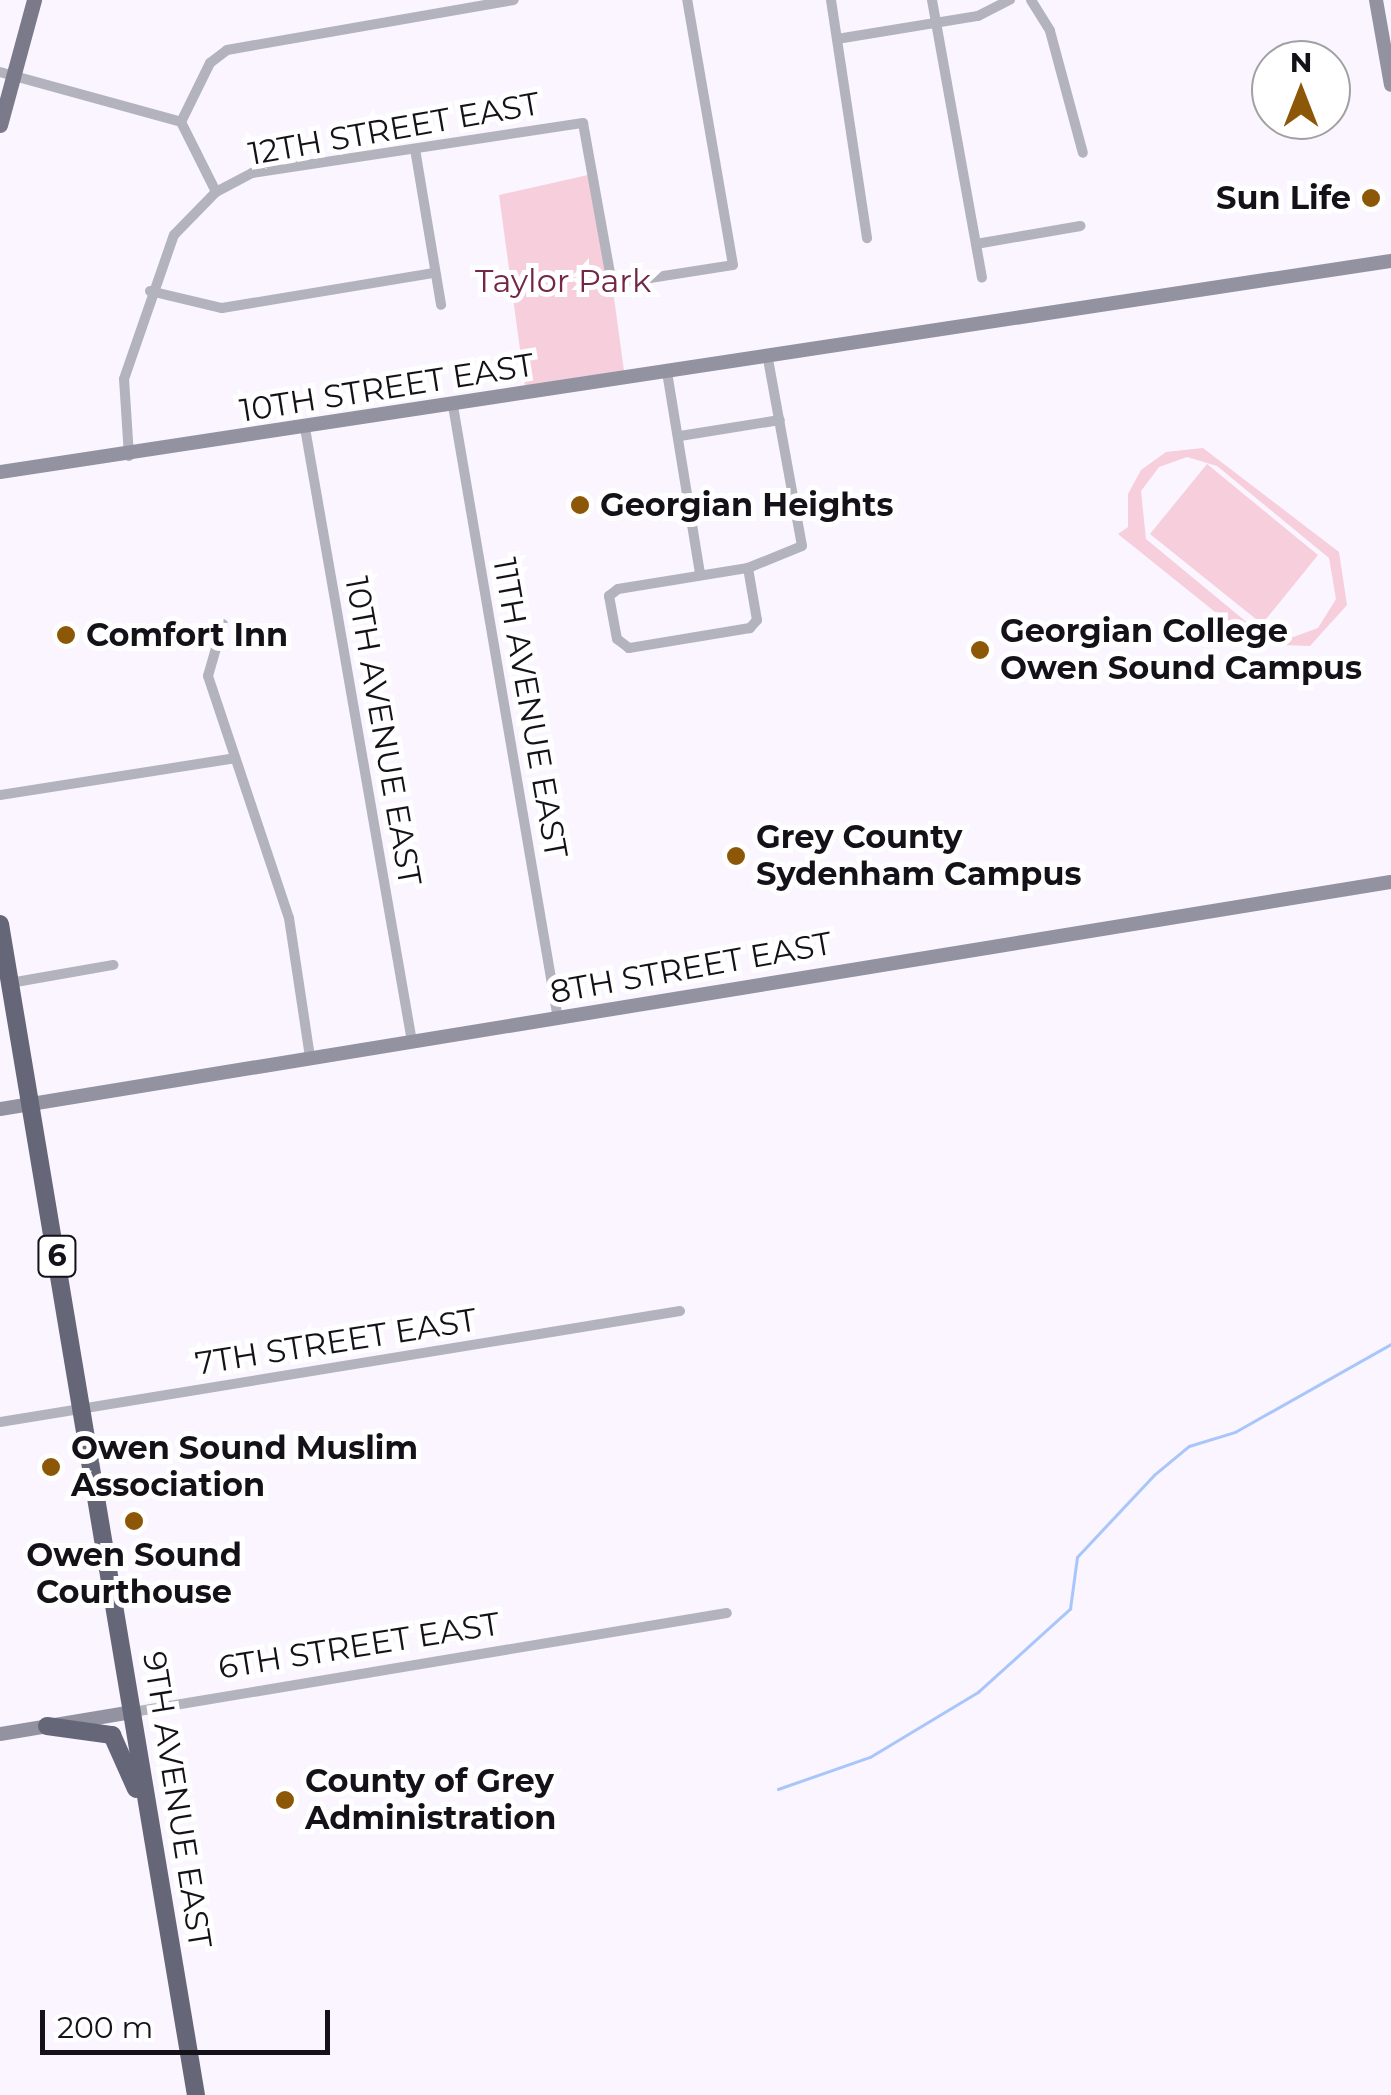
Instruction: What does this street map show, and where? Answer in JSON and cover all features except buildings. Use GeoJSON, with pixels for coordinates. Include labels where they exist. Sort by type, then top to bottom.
{"type":"FeatureCollection","features":[{"type":"Feature","properties":{"kind":"highway","name":"9TH AVENUE EAST"},"geometry":{"type":"LineString","coordinates":[[0,924],[196,2095]]}},
{"type":"Feature","properties":{"kind":"highway"},"geometry":{"type":"LineString","coordinates":[[47,1726],[112,1735],[149,1817]]}},
{"type":"Feature","properties":{"kind":"main road"},"geometry":{"type":"LineString","coordinates":[[0,125],[7,74],[34,0]]}},
{"type":"Feature","properties":{"kind":"street"},"geometry":{"type":"LineString","coordinates":[[181,122],[210,62],[226,50],[514,0]]}},
{"type":"Feature","properties":{"kind":"street","name":"12TH STREET EAST"},"geometry":{"type":"LineString","coordinates":[[216,192],[252,173],[584,122],[612,284],[733,265],[688,0]]}},
{"type":"Feature","properties":{"kind":"street"},"geometry":{"type":"LineString","coordinates":[[830,0],[867,238]]}},
{"type":"Feature","properties":{"kind":"street"},"geometry":{"type":"LineString","coordinates":[[932,0],[982,278]]}},
{"type":"Feature","properties":{"kind":"street"},"geometry":{"type":"LineString","coordinates":[[837,39],[936,25],[1010,0]]}},
{"type":"Feature","properties":{"kind":"street"},"geometry":{"type":"LineString","coordinates":[[1031,0],[1050,31],[1083,153]]}},
{"type":"Feature","properties":{"kind":"street"},"geometry":{"type":"LineString","coordinates":[[1376,0],[1391,85]]}},
{"type":"Feature","properties":{"kind":"street"},"geometry":{"type":"LineString","coordinates":[[7,74],[181,122],[216,192],[174,235],[150,290],[124,379],[129,457]]}},
{"type":"Feature","properties":{"kind":"street"},"geometry":{"type":"LineString","coordinates":[[415,148],[441,304]]}},
{"type":"Feature","properties":{"kind":"street"},"geometry":{"type":"LineString","coordinates":[[976,244],[1080,226]]}},
{"type":"Feature","properties":{"kind":"street","name":"10TH STREET EAST"},"geometry":{"type":"LineString","coordinates":[[0,484],[8,473],[1391,261]]}},
{"type":"Feature","properties":{"kind":"street"},"geometry":{"type":"LineString","coordinates":[[150,290],[222,308],[434,274]]}},
{"type":"Feature","properties":{"kind":"street"},"geometry":{"type":"LineString","coordinates":[[748,568],[757,620],[750,628],[629,648],[618,639],[609,596],[700,574],[748,568],[802,546],[768,358]]}},
{"type":"Feature","properties":{"kind":"street"},"geometry":{"type":"LineString","coordinates":[[667,372],[700,574]]}},
{"type":"Feature","properties":{"kind":"street","name":"11TH AVENUE EAST"},"geometry":{"type":"LineString","coordinates":[[453,406],[558,1019]]}},
{"type":"Feature","properties":{"kind":"street"},"geometry":{"type":"LineString","coordinates":[[680,436],[780,420]]}},
{"type":"Feature","properties":{"kind":"street","name":"10TH AVENUE EAST"},"geometry":{"type":"LineString","coordinates":[[305,428],[412,1042]]}},
{"type":"Feature","properties":{"kind":"street"},"geometry":{"type":"LineString","coordinates":[[223,624],[208,676],[231,758],[289,918],[310,1057]]}},
{"type":"Feature","properties":{"kind":"street"},"geometry":{"type":"LineString","coordinates":[[0,795],[231,758]]}},
{"type":"Feature","properties":{"kind":"street","name":"8TH STREET EAST"},"geometry":{"type":"LineString","coordinates":[[0,1109],[1391,882]]}},
{"type":"Feature","properties":{"kind":"street"},"geometry":{"type":"LineString","coordinates":[[10,983],[114,965]]}},
{"type":"Feature","properties":{"kind":"street","name":"7TH STREET EAST"},"geometry":{"type":"LineString","coordinates":[[0,1422],[680,1311]]}},
{"type":"Feature","properties":{"kind":"street","name":"6TH STREET EAST"},"geometry":{"type":"LineString","coordinates":[[0,1734],[727,1613]]}},
{"type":"Feature","properties":{"kind":"green space","name":"Taylor Park"},"geometry":{"type":"Polygon","coordinates":[[[597,173],[624,371],[525,386],[499,195],[597,173]]]}},
{"type":"Feature","properties":{"kind":"green space"},"geometry":{"type":"Polygon","coordinates":[[[1203,448],[1339,552],[1347,605],[1310,646],[1255,644],[1118,534],[1128,527],[1128,494],[1141,470],[1166,452],[1203,448]],[[1187,457],[1159,467],[1141,491],[1146,539],[1261,634],[1285,640],[1318,628],[1336,599],[1329,558],[1217,466],[1187,457]]]}},
{"type":"Feature","properties":{"kind":"green space"},"geometry":{"type":"Polygon","coordinates":[[[1207,464],[1318,555],[1262,624],[1150,534],[1207,464]]]}},
{"type":"Feature","properties":{"kind":"waterway"},"geometry":{"type":"LineString","coordinates":[[778,1789],[870,1757],[978,1692],[1070,1609],[1077,1557],[1154,1475],[1189,1446],[1235,1432],[1391,1344]]}},
{"type":"Feature","properties":{"kind":"place","name":"Sun Life"},"geometry":{"type":"Point","coordinates":[1371,198]}},
{"type":"Feature","properties":{"kind":"place","name":"Georgian Heights"},"geometry":{"type":"Point","coordinates":[580,505]}},
{"type":"Feature","properties":{"kind":"place","name":"Comfort Inn"},"geometry":{"type":"Point","coordinates":[66,635]}},
{"type":"Feature","properties":{"kind":"place","name":"Georgian College Owen Sound Campus"},"geometry":{"type":"Point","coordinates":[980,650]}},
{"type":"Feature","properties":{"kind":"place","name":"Grey County Sydenham Campus"},"geometry":{"type":"Point","coordinates":[736,856]}},
{"type":"Feature","properties":{"kind":"place","name":"Owen Sound Muslim Association"},"geometry":{"type":"Point","coordinates":[51,1467]}},
{"type":"Feature","properties":{"kind":"place","name":"Owen Sound Courthouse"},"geometry":{"type":"Point","coordinates":[134,1521]}},
{"type":"Feature","properties":{"kind":"place","name":"County of Grey Administration"},"geometry":{"type":"Point","coordinates":[285,1800]}}]}
